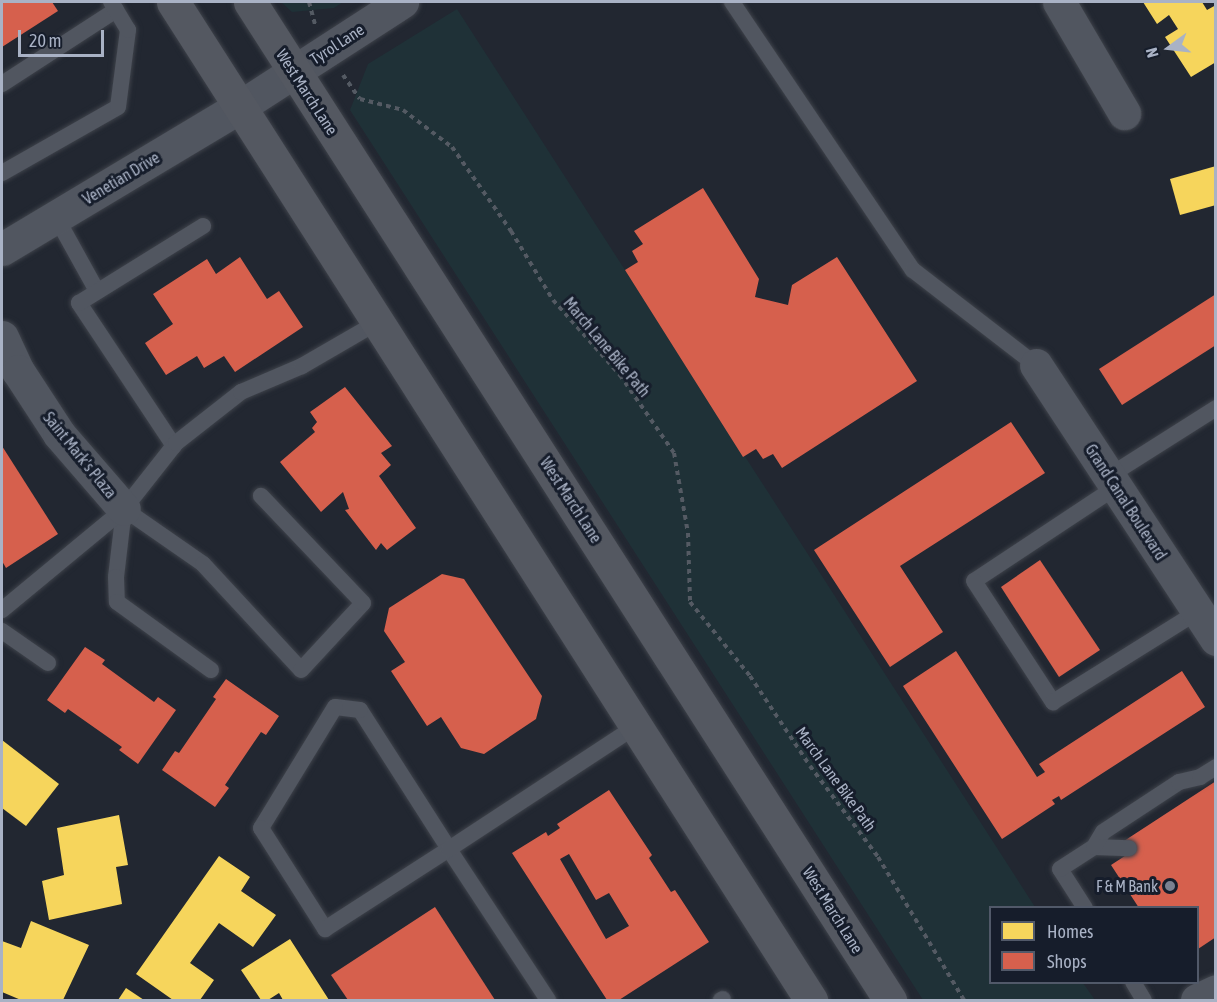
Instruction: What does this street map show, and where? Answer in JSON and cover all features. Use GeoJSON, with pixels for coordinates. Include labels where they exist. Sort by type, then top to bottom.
{"type":"FeatureCollection","features":[{"type":"Feature","properties":{"kind":"main road"},"geometry":{"type":"LineString","coordinates":[[173,2],[811,1000]]}},
{"type":"Feature","properties":{"kind":"main road","name":"West March Lane"},"geometry":{"type":"LineString","coordinates":[[250,2],[620,575],[890,1000]]}},
{"type":"Feature","properties":{"kind":"street","name":"Tyrol Lane"},"geometry":{"type":"LineString","coordinates":[[241,106],[402,2]]}},
{"type":"Feature","properties":{"kind":"street"},"geometry":{"type":"LineString","coordinates":[[1059,2],[1124,113]]}},
{"type":"Feature","properties":{"kind":"street","name":"Venetian Drive"},"geometry":{"type":"LineString","coordinates":[[2,249],[241,106]]}},
{"type":"Feature","properties":{"kind":"street","name":"Saint Mark's Plaza"},"geometry":{"type":"LineString","coordinates":[[2,337],[18,372],[59,434],[124,509]]}},
{"type":"Feature","properties":{"kind":"street","name":"Grand Canal Boulevard"},"geometry":{"type":"LineString","coordinates":[[1036,365],[1215,639]]}},
{"type":"Feature","properties":{"kind":"street"},"geometry":{"type":"LineString","coordinates":[[1197,1000],[1215,991]]}},
{"type":"Feature","properties":{"kind":"lane"},"geometry":{"type":"LineString","coordinates":[[732,2],[913,270],[1036,365]]}},
{"type":"Feature","properties":{"kind":"lane"},"geometry":{"type":"LineString","coordinates":[[2,84],[98,21],[113,6],[128,30],[118,107],[2,173]]}},
{"type":"Feature","properties":{"kind":"lane"},"geometry":{"type":"LineString","coordinates":[[56,217],[97,291]]}},
{"type":"Feature","properties":{"kind":"lane"},"geometry":{"type":"LineString","coordinates":[[174,446],[79,303],[203,226]]}},
{"type":"Feature","properties":{"kind":"lane"},"geometry":{"type":"LineString","coordinates":[[2,610],[124,509],[174,446],[241,392],[302,366],[378,322]]}},
{"type":"Feature","properties":{"kind":"lane"},"geometry":{"type":"LineString","coordinates":[[1197,612],[1053,702],[974,581],[1215,408]]}},
{"type":"Feature","properties":{"kind":"lane"},"geometry":{"type":"LineString","coordinates":[[124,509],[203,564],[301,670],[363,603],[261,496]]}},
{"type":"Feature","properties":{"kind":"lane"},"geometry":{"type":"LineString","coordinates":[[124,509],[116,577],[117,602],[211,670]]}},
{"type":"Feature","properties":{"kind":"lane"},"geometry":{"type":"LineString","coordinates":[[2,631],[48,663]]}},
{"type":"Feature","properties":{"kind":"lane"},"geometry":{"type":"LineString","coordinates":[[548,1000],[449,849],[360,710],[335,706],[261,828],[325,929],[449,849],[636,726]]}},
{"type":"Feature","properties":{"kind":"lane"},"geometry":{"type":"LineString","coordinates":[[1084,906],[1060,869],[1094,847],[1103,832],[1179,782],[1199,785],[1215,767]]}},
{"type":"Feature","properties":{"kind":"lane"},"geometry":{"type":"LineString","coordinates":[[1094,847],[1129,848]]}},
{"type":"Feature","properties":{"kind":"lane"},"geometry":{"type":"LineString","coordinates":[[1134,984],[1144,1000]]}},
{"type":"Feature","properties":{"kind":"path","name":"March Lane Bike Path"},"geometry":{"type":"LineString","coordinates":[[309,2],[326,52],[360,99],[403,110],[452,147],[511,231],[553,300],[620,375],[674,453],[688,533],[690,602],[750,676],[810,766],[878,858],[964,1000]]}},
{"type":"Feature","properties":{"kind":"shaded area"},"geometry":{"type":"Polygon","coordinates":[[[281,2],[343,2],[334,8],[292,12],[281,2]]]}},
{"type":"Feature","properties":{"kind":"shaded area"},"geometry":{"type":"Polygon","coordinates":[[[457,9],[1034,906],[989,906],[989,984],[1084,984],[1095,1000],[923,1000],[350,110],[368,64],[457,9]]]}},
{"type":"Feature","properties":{"kind":"building: Homes"},"geometry":{"type":"Polygon","coordinates":[[[1143,2],[1202,2],[1207,10],[1216,5],[1216,62],[1191,77],[1165,37],[1178,29],[1169,15],[1157,24],[1143,2]]]}},
{"type":"Feature","properties":{"kind":"building: Homes"},"geometry":{"type":"Polygon","coordinates":[[[1216,166],[1216,205],[1180,215],[1170,179],[1216,166]]]}},
{"type":"Feature","properties":{"kind":"building: Homes"},"geometry":{"type":"Polygon","coordinates":[[[2,740],[59,784],[26,826],[2,808],[2,740]]]}},
{"type":"Feature","properties":{"kind":"building: Homes"},"geometry":{"type":"Polygon","coordinates":[[[119,815],[128,865],[116,867],[122,904],[49,920],[42,881],[64,875],[57,828],[119,815]]]}},
{"type":"Feature","properties":{"kind":"building: Homes"},"geometry":{"type":"Polygon","coordinates":[[[219,856],[250,877],[241,891],[276,915],[253,947],[219,923],[190,963],[214,980],[200,1000],[173,1000],[136,974],[219,856]]]}},
{"type":"Feature","properties":{"kind":"building: Homes"},"geometry":{"type":"Polygon","coordinates":[[[31,921],[89,945],[63,1000],[21,1000],[2,992],[2,941],[21,948],[31,921]]]}},
{"type":"Feature","properties":{"kind":"building: Homes"},"geometry":{"type":"Polygon","coordinates":[[[290,939],[329,1000],[283,1000],[279,993],[268,1000],[261,1000],[241,970],[290,939]]]}},
{"type":"Feature","properties":{"kind":"building: Homes"},"geometry":{"type":"Polygon","coordinates":[[[126,988],[144,1000],[118,1000],[126,988]]]}},
{"type":"Feature","properties":{"kind":"building: Shops"},"geometry":{"type":"Polygon","coordinates":[[[2,2],[52,2],[58,11],[2,47],[2,2]]]}},
{"type":"Feature","properties":{"kind":"building: Shops"},"geometry":{"type":"Polygon","coordinates":[[[703,188],[759,279],[755,297],[788,305],[792,285],[837,257],[917,381],[782,468],[773,454],[763,459],[756,449],[743,457],[625,270],[638,262],[632,251],[643,244],[634,231],[703,188]]]}},
{"type":"Feature","properties":{"kind":"building: Shops"},"geometry":{"type":"Polygon","coordinates":[[[240,257],[267,299],[279,291],[303,327],[235,372],[224,356],[204,368],[197,356],[166,375],[145,343],[173,324],[153,294],[207,259],[216,274],[240,257]]]}},
{"type":"Feature","properties":{"kind":"building: Shops"},"geometry":{"type":"Polygon","coordinates":[[[1216,294],[1216,345],[1122,405],[1099,369],[1216,294]]]}},
{"type":"Feature","properties":{"kind":"building: Shops"},"geometry":{"type":"Polygon","coordinates":[[[345,387],[392,446],[381,453],[391,465],[379,476],[416,528],[387,550],[381,543],[376,550],[345,510],[349,509],[343,492],[321,512],[280,462],[315,432],[312,428],[317,422],[310,412],[345,387]]]}},
{"type":"Feature","properties":{"kind":"building: Shops"},"geometry":{"type":"Polygon","coordinates":[[[1011,422],[1045,473],[900,566],[943,632],[890,667],[814,550],[1011,422]]]}},
{"type":"Feature","properties":{"kind":"building: Shops"},"geometry":{"type":"Polygon","coordinates":[[[2,446],[58,534],[6,568],[2,561],[2,446]]]}},
{"type":"Feature","properties":{"kind":"building: Shops"},"geometry":{"type":"Polygon","coordinates":[[[1040,560],[1100,650],[1059,677],[1001,587],[1040,560]]]}},
{"type":"Feature","properties":{"kind":"building: Shops"},"geometry":{"type":"Polygon","coordinates":[[[442,574],[464,579],[542,696],[536,719],[484,754],[461,748],[441,717],[427,726],[391,671],[405,662],[384,631],[389,608],[442,574]]]}},
{"type":"Feature","properties":{"kind":"building: Shops"},"geometry":{"type":"Polygon","coordinates":[[[85,647],[105,660],[102,664],[154,702],[158,697],[176,710],[138,764],[119,750],[122,747],[68,709],[65,713],[47,700],[85,647]]]}},
{"type":"Feature","properties":{"kind":"building: Shops"},"geometry":{"type":"Polygon","coordinates":[[[956,651],[1037,777],[1045,772],[1039,764],[1182,671],[1205,707],[1061,800],[1059,796],[1052,800],[1055,804],[1002,839],[903,686],[956,651]]]}},
{"type":"Feature","properties":{"kind":"building: Shops"},"geometry":{"type":"Polygon","coordinates":[[[226,679],[279,716],[266,735],[261,732],[225,785],[229,788],[215,807],[162,770],[175,751],[179,753],[216,699],[213,697],[226,679]]]}},
{"type":"Feature","properties":{"kind":"building: Shops","name":"F & M Bank"},"geometry":{"type":"Polygon","coordinates":[[[1216,781],[1216,937],[1199,948],[1199,906],[1138,906],[1111,865],[1131,852],[1124,841],[1216,781]]]}},
{"type":"Feature","properties":{"kind":"building: Shops"},"geometry":{"type":"Polygon","coordinates":[[[609,790],[652,855],[649,858],[671,892],[675,890],[709,942],[619,1000],[607,1000],[512,853],[546,832],[548,836],[560,828],[557,824],[609,790]],[[569,854],[560,859],[606,939],[629,926],[609,893],[596,900],[569,854]]]}},
{"type":"Feature","properties":{"kind":"building: Shops"},"geometry":{"type":"Polygon","coordinates":[[[435,907],[495,1000],[348,1000],[331,975],[435,907]]]}},
{"type":"Feature","properties":{"kind":"place","name":"F & M Bank"},"geometry":{"type":"Point","coordinates":[1170,886]}}]}
